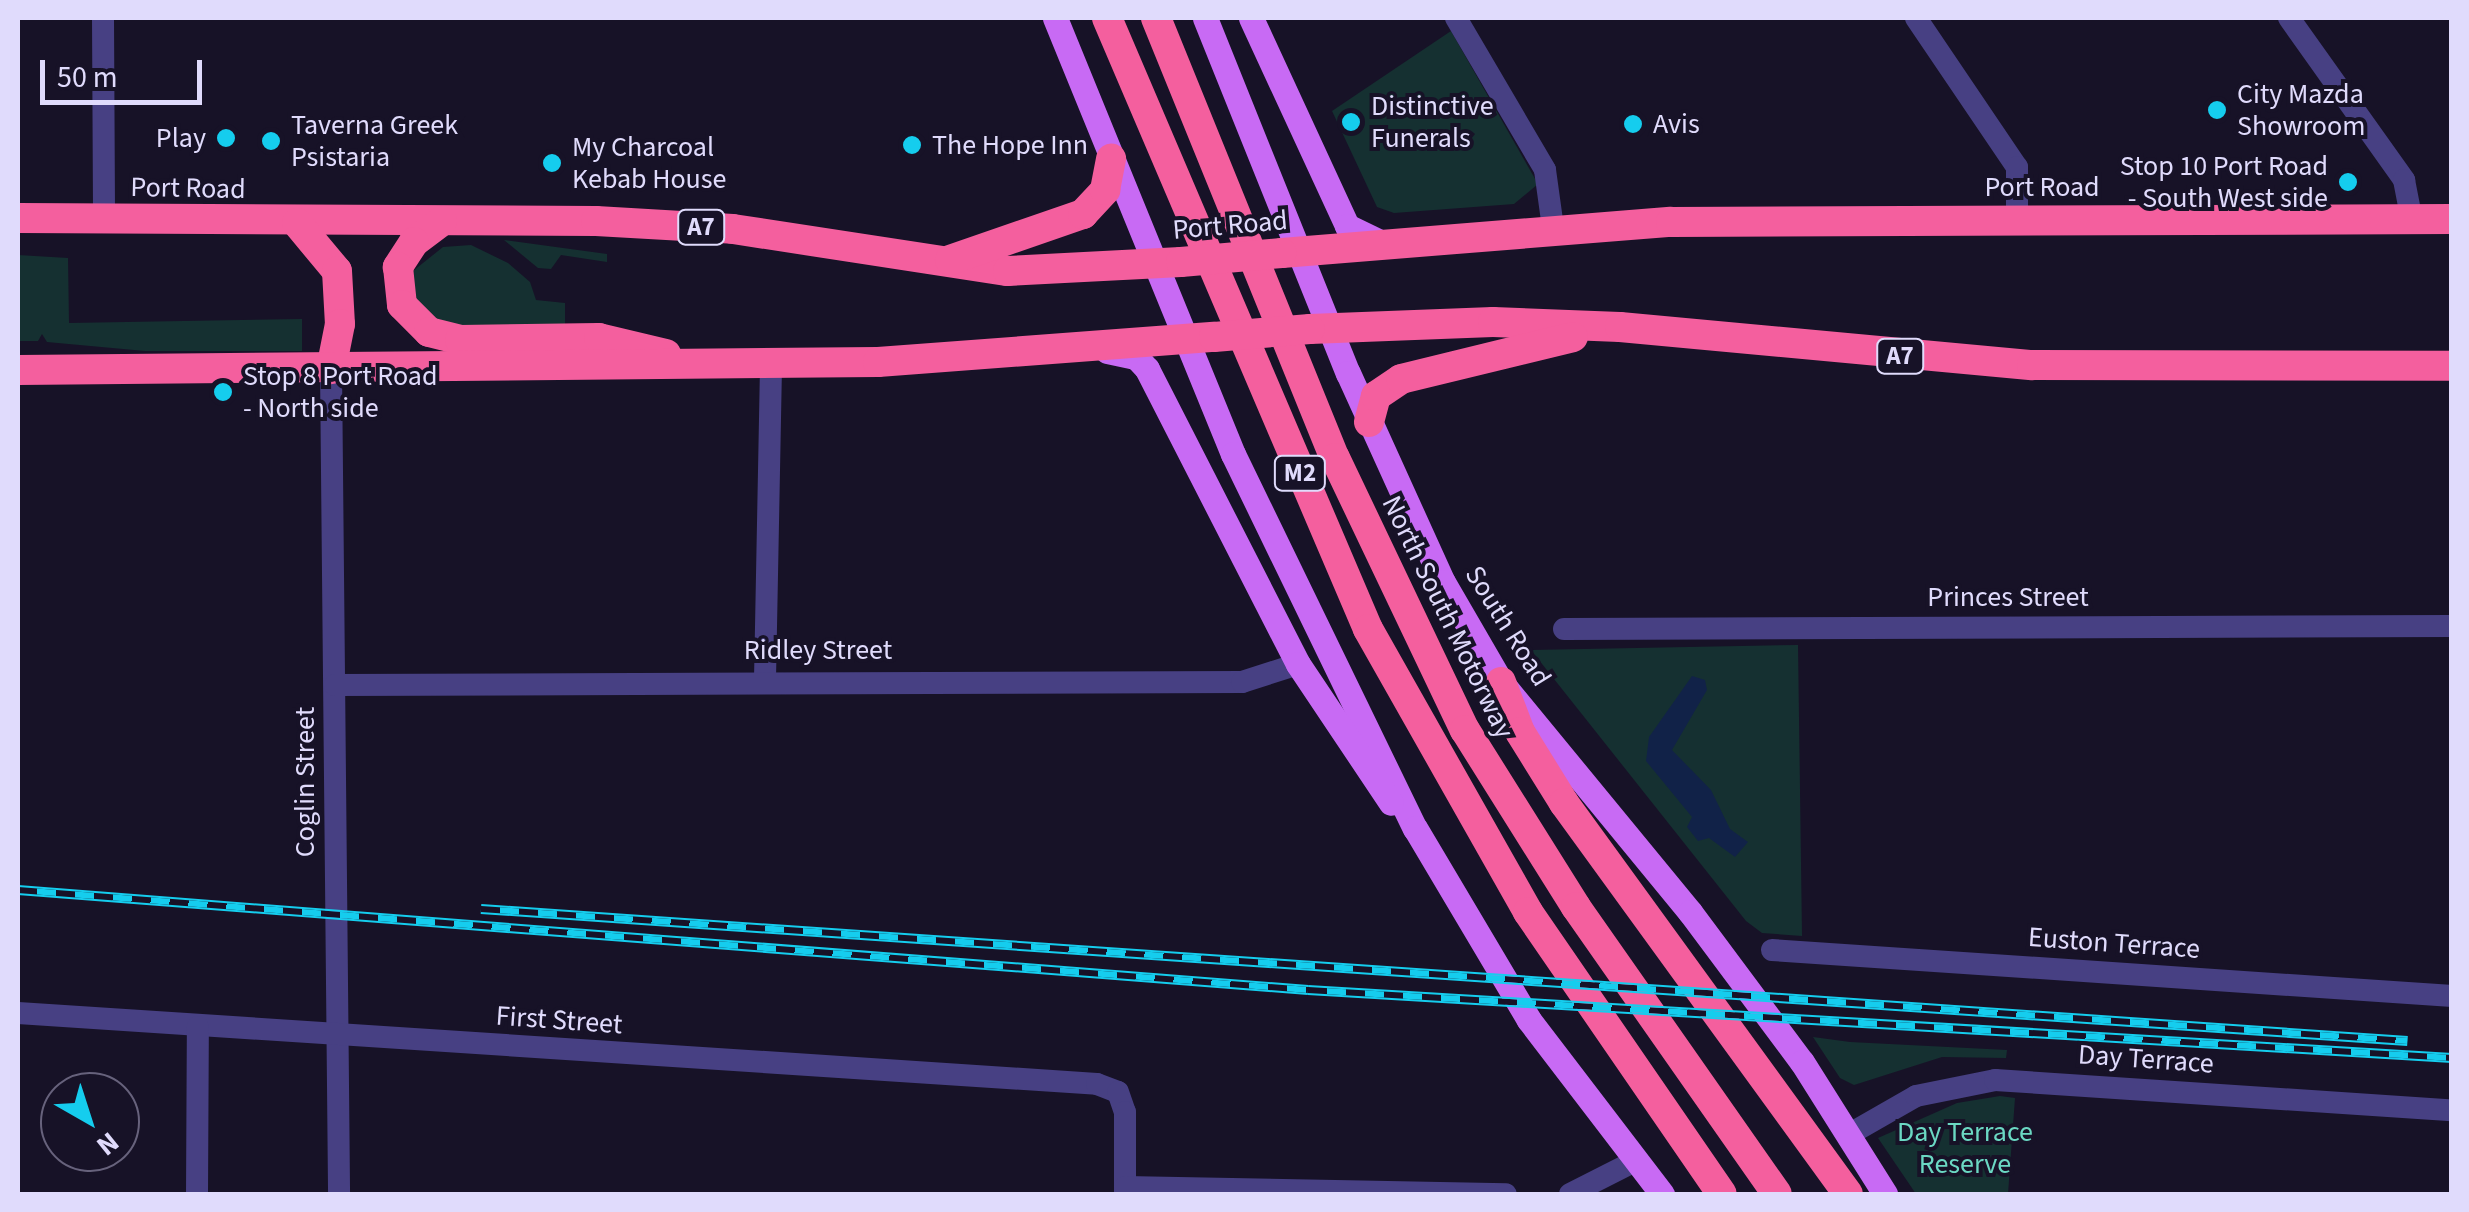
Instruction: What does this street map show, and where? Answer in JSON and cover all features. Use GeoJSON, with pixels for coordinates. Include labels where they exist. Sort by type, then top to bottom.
{"type":"FeatureCollection","features":[{"type":"Feature","properties":{"kind":"highway","name":"M2"},"geometry":{"type":"LineString","coordinates":[[1107,18],[1368,629],[1528,912],[1722,1194]]}},
{"type":"Feature","properties":{"kind":"highway","name":"North South Motorway"},"geometry":{"type":"LineString","coordinates":[[1156,18],[1334,458],[1465,730],[1576,907],[1777,1194]]}},
{"type":"Feature","properties":{"kind":"highway"},"geometry":{"type":"LineString","coordinates":[[938,264],[1083,214],[1105,190],[1111,160]]}},
{"type":"Feature","properties":{"kind":"highway","name":"Port Road"},"geometry":{"type":"LineString","coordinates":[[18,218],[297,223],[442,221],[733,229],[938,264],[1008,271],[1168,263],[1553,228],[2017,218],[2411,216],[2450,223]]}},
{"type":"Feature","properties":{"kind":"highway"},"geometry":{"type":"LineString","coordinates":[[442,221],[414,242],[398,268],[402,305],[429,332],[467,340],[599,338],[703,363]]}},
{"type":"Feature","properties":{"kind":"highway"},"geometry":{"type":"LineString","coordinates":[[297,223],[337,271],[340,324],[331,369]]}},
{"type":"Feature","properties":{"kind":"highway","name":"A7"},"geometry":{"type":"LineString","coordinates":[[18,370],[770,362],[1083,351],[1320,328],[1494,322],[1620,327],[2032,366],[2452,366]]}},
{"type":"Feature","properties":{"kind":"highway"},"geometry":{"type":"LineString","coordinates":[[1369,422],[1378,394],[1412,375],[1620,327]]}},
{"type":"Feature","properties":{"kind":"highway"},"geometry":{"type":"LineString","coordinates":[[1502,682],[1520,732],[1564,803],[1848,1194]]}},
{"type":"Feature","properties":{"kind":"main road"},"geometry":{"type":"LineString","coordinates":[[1055,18],[1111,160],[1168,263],[1200,339],[1256,504],[1415,828],[1529,1020],[1662,1194]]}},
{"type":"Feature","properties":{"kind":"main road","name":"South Road"},"geometry":{"type":"LineString","coordinates":[[1205,18],[1320,328],[1369,422],[1443,582],[1502,682],[1690,912],[1848,1135],[1884,1194]]}},
{"type":"Feature","properties":{"kind":"main road"},"geometry":{"type":"LineString","coordinates":[[1250,18],[1347,226],[1360,238],[1388,244]]}},
{"type":"Feature","properties":{"kind":"main road"},"geometry":{"type":"LineString","coordinates":[[1083,351],[1126,353],[1148,368],[1298,664],[1355,758],[1415,828]]}},
{"type":"Feature","properties":{"kind":"street"},"geometry":{"type":"LineString","coordinates":[[103,18],[104,219]]}},
{"type":"Feature","properties":{"kind":"street"},"geometry":{"type":"LineString","coordinates":[[1456,18],[1543,164],[1553,228]]}},
{"type":"Feature","properties":{"kind":"street"},"geometry":{"type":"LineString","coordinates":[[1916,18],[2016,164],[2017,218]]}},
{"type":"Feature","properties":{"kind":"street"},"geometry":{"type":"LineString","coordinates":[[2289,18],[2404,180],[2411,216]]}},
{"type":"Feature","properties":{"kind":"street"},"geometry":{"type":"LineString","coordinates":[[765,679],[770,362]]}},
{"type":"Feature","properties":{"kind":"street","name":"Coglin Street"},"geometry":{"type":"LineString","coordinates":[[331,369],[339,1194]]}},
{"type":"Feature","properties":{"kind":"street","name":"Princes Street"},"geometry":{"type":"LineString","coordinates":[[1564,628],[2452,626]]}},
{"type":"Feature","properties":{"kind":"street","name":"Ridley Street"},"geometry":{"type":"LineString","coordinates":[[335,685],[765,679],[1242,682],[1298,664]]}},
{"type":"Feature","properties":{"kind":"street","name":"Euston Terrace"},"geometry":{"type":"LineString","coordinates":[[1772,950],[2452,996]]}},
{"type":"Feature","properties":{"kind":"street","name":"First Street"},"geometry":{"type":"LineString","coordinates":[[18,1013],[1096,1084],[1118,1092],[1125,1112],[1125,1191]]}},
{"type":"Feature","properties":{"kind":"street"},"geometry":{"type":"LineString","coordinates":[[198,1027],[198,1194]]}},
{"type":"Feature","properties":{"kind":"street","name":"Day Terrace"},"geometry":{"type":"LineString","coordinates":[[1848,1135],[1916,1096],[1995,1080],[2452,1110]]}},
{"type":"Feature","properties":{"kind":"street"},"geometry":{"type":"LineString","coordinates":[[1570,1194],[1635,1162]]}},
{"type":"Feature","properties":{"kind":"street"},"geometry":{"type":"LineString","coordinates":[[1125,1191],[1506,1194]]}},
{"type":"Feature","properties":{"kind":"green space"},"geometry":{"type":"Polygon","coordinates":[[[1451,31],[1538,184],[1514,204],[1394,213],[1377,207],[1332,111],[1451,31]]]}},
{"type":"Feature","properties":{"kind":"green space"},"geometry":{"type":"Polygon","coordinates":[[[504,240],[607,254],[607,262],[561,255],[551,269],[538,268],[504,240]]]}},
{"type":"Feature","properties":{"kind":"green space"},"geometry":{"type":"Polygon","coordinates":[[[471,245],[508,263],[530,282],[536,300],[565,303],[565,324],[469,327],[438,320],[415,298],[413,271],[443,247],[471,245]]]}},
{"type":"Feature","properties":{"kind":"green space"},"geometry":{"type":"Polygon","coordinates":[[[18,255],[68,258],[69,323],[302,319],[302,351],[145,351],[47,342],[42,334],[38,341],[18,341],[18,255]]]}},
{"type":"Feature","properties":{"kind":"green space"},"geometry":{"type":"Polygon","coordinates":[[[1798,645],[1802,936],[1762,933],[1746,921],[1531,650],[1798,645]]]}},
{"type":"Feature","properties":{"kind":"green space"},"geometry":{"type":"Polygon","coordinates":[[[1813,1037],[2007,1050],[2006,1058],[1942,1057],[1854,1085],[1840,1078],[1813,1037]]]}},
{"type":"Feature","properties":{"kind":"green space","name":"Day Terrace Reserve"},"geometry":{"type":"Polygon","coordinates":[[[2000,1096],[2015,1098],[2008,1194],[1916,1194],[1878,1138],[1957,1103],[2000,1096]]]}},
{"type":"Feature","properties":{"kind":"water"},"geometry":{"type":"Polygon","coordinates":[[[1692,676],[1705,680],[1707,690],[1672,750],[1711,790],[1730,829],[1748,842],[1735,857],[1709,838],[1698,841],[1687,827],[1692,817],[1646,761],[1649,737],[1692,676]]]}},
{"type":"Feature","properties":{"kind":"railway"},"geometry":{"type":"LineString","coordinates":[[18,890],[1308,990],[2452,1058]]}},
{"type":"Feature","properties":{"kind":"railway"},"geometry":{"type":"LineString","coordinates":[[481,909],[2407,1041]]}},
{"type":"Feature","properties":{"kind":"place","name":"City Mazda Showroom"},"geometry":{"type":"Point","coordinates":[2217,110]}},
{"type":"Feature","properties":{"kind":"place","name":"Distinctive Funerals"},"geometry":{"type":"Point","coordinates":[1351,122]}},
{"type":"Feature","properties":{"kind":"place","name":"Avis"},"geometry":{"type":"Point","coordinates":[1633,124]}},
{"type":"Feature","properties":{"kind":"place","name":"Play"},"geometry":{"type":"Point","coordinates":[226,138]}},
{"type":"Feature","properties":{"kind":"place","name":"Taverna Greek Psistaria"},"geometry":{"type":"Point","coordinates":[271,141]}},
{"type":"Feature","properties":{"kind":"place","name":"The Hope Inn"},"geometry":{"type":"Point","coordinates":[912,145]}},
{"type":"Feature","properties":{"kind":"place","name":"My Charcoal Kebab House"},"geometry":{"type":"Point","coordinates":[552,163]}},
{"type":"Feature","properties":{"kind":"place","name":"Stop 10 Port Road - South West side"},"geometry":{"type":"Point","coordinates":[2348,182]}},
{"type":"Feature","properties":{"kind":"place","name":"Stop 8 Port Road - North side"},"geometry":{"type":"Point","coordinates":[223,392]}}]}
